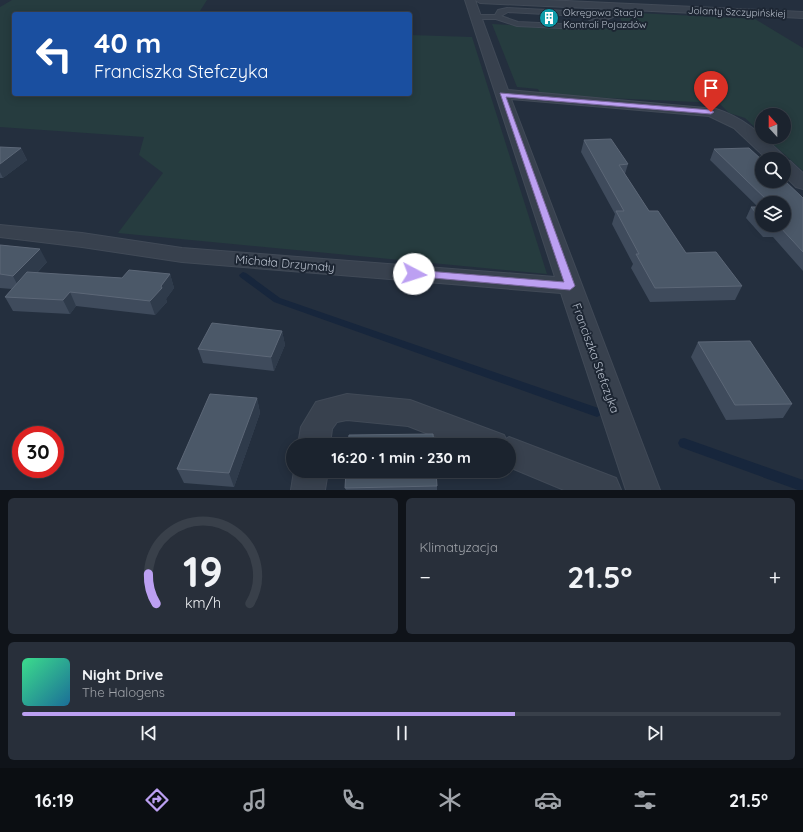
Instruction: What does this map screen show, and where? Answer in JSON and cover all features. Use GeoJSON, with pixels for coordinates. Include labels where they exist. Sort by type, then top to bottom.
{"type":"FeatureCollection","features":[{"type":"Feature","properties":{"kind":"street","name":"Jolanty Szczypińskiej"},"geometry":{"type":"LineString","coordinates":[[481,9],[608,10],[803,15]]}},
{"type":"Feature","properties":{"kind":"street","name":"Franciszka Stefczyka"},"geometry":{"type":"LineString","coordinates":[[481,9],[502,94],[643,490]]}},
{"type":"Feature","properties":{"kind":"street"},"geometry":{"type":"LineString","coordinates":[[502,94],[711,112],[728,116],[742,126],[770,152]]}},
{"type":"Feature","properties":{"kind":"street"},"geometry":{"type":"LineString","coordinates":[[791,172],[803,183]]}},
{"type":"Feature","properties":{"kind":"street","name":"Michała Drzymały"},"geometry":{"type":"LineString","coordinates":[[0,231],[82,240],[182,254],[570,286]]}},
{"type":"Feature","properties":{"kind":"street"},"geometry":{"type":"LineString","coordinates":[[315,438],[316,427],[327,410],[348,406],[410,413],[475,438]]}},
{"type":"Feature","properties":{"kind":"street"},"geometry":{"type":"LineString","coordinates":[[516,455],[604,490]]}},
{"type":"Feature","properties":{"kind":"street"},"geometry":{"type":"LineString","coordinates":[[308,490],[310,478]]}},
{"type":"Feature","properties":{"kind":"lane"},"geometry":{"type":"LineString","coordinates":[[481,9],[517,24],[582,27],[608,10]]}},
{"type":"Feature","properties":{"kind":"lane"},"geometry":{"type":"LineString","coordinates":[[481,9],[498,14],[507,10],[608,10]]}},
{"type":"Feature","properties":{"kind":"green space"},"geometry":{"type":"Polygon","coordinates":[[[12,0],[207,0],[200,11],[217,12],[12,12],[12,96],[412,96],[412,35],[472,37],[547,274],[118,233],[163,173],[139,155],[144,137],[0,127],[0,7],[12,0]]]}},
{"type":"Feature","properties":{"kind":"green space"},"geometry":{"type":"Polygon","coordinates":[[[618,12],[755,19],[803,48],[803,171],[791,160],[791,152],[782,152],[773,144],[791,144],[791,108],[755,108],[755,127],[745,118],[729,113],[719,103],[541,95],[538,89],[517,87],[492,24],[579,29],[624,28],[618,12]]]}},
{"type":"Feature","properties":{"kind":"building"},"geometry":{"type":"Polygon","coordinates":[[[611,139],[628,164],[619,165],[649,211],[658,211],[686,253],[716,252],[742,286],[655,288],[636,254],[639,254],[616,211],[624,211],[584,140],[611,139]]]}},
{"type":"Feature","properties":{"kind":"building"},"geometry":{"type":"Polygon","coordinates":[[[0,147],[21,148],[0,164],[0,147]]]}},
{"type":"Feature","properties":{"kind":"building"},"geometry":{"type":"Polygon","coordinates":[[[749,148],[755,154],[755,188],[791,188],[791,187],[803,198],[803,252],[785,232],[791,232],[791,196],[763,196],[714,149],[749,148]]]}},
{"type":"Feature","properties":{"kind":"building"},"geometry":{"type":"Polygon","coordinates":[[[0,245],[40,249],[13,276],[0,274],[0,245]]]}},
{"type":"Feature","properties":{"kind":"building"},"geometry":{"type":"Polygon","coordinates":[[[129,270],[170,274],[161,286],[162,288],[150,301],[70,292],[63,300],[5,297],[27,272],[122,278],[129,270]]]}},
{"type":"Feature","properties":{"kind":"building"},"geometry":{"type":"Polygon","coordinates":[[[212,323],[282,331],[271,357],[198,349],[212,323]]]}},
{"type":"Feature","properties":{"kind":"building"},"geometry":{"type":"Polygon","coordinates":[[[750,341],[792,404],[735,405],[698,342],[750,341]]]}},
{"type":"Feature","properties":{"kind":"building"},"geometry":{"type":"Polygon","coordinates":[[[210,394],[257,398],[229,473],[177,469],[210,394]]]}},
{"type":"Feature","properties":{"kind":"building"},"geometry":{"type":"Polygon","coordinates":[[[433,434],[433,438],[349,438],[349,435],[433,434]]]}},
{"type":"Feature","properties":{"kind":"building"},"geometry":{"type":"Polygon","coordinates":[[[346,478],[436,478],[437,486],[345,488],[346,478]]]}},
{"type":"Feature","properties":{"kind":"waterway"},"geometry":{"type":"LineString","coordinates":[[243,275],[277,300],[597,412]]}},
{"type":"Feature","properties":{"kind":"waterway"},"geometry":{"type":"LineString","coordinates":[[684,443],[803,486]]}},
{"type":"Feature","properties":{"kind":"place","name":"Okręgowa Stacja Kontroli Pojazdów"},"geometry":{"type":"Point","coordinates":[549,18]}},
{"type":"Feature","properties":{"kind":"route"},"geometry":{"type":"LineString","coordinates":[[414,274],[570,286],[502,94],[711,112]]}}]}
